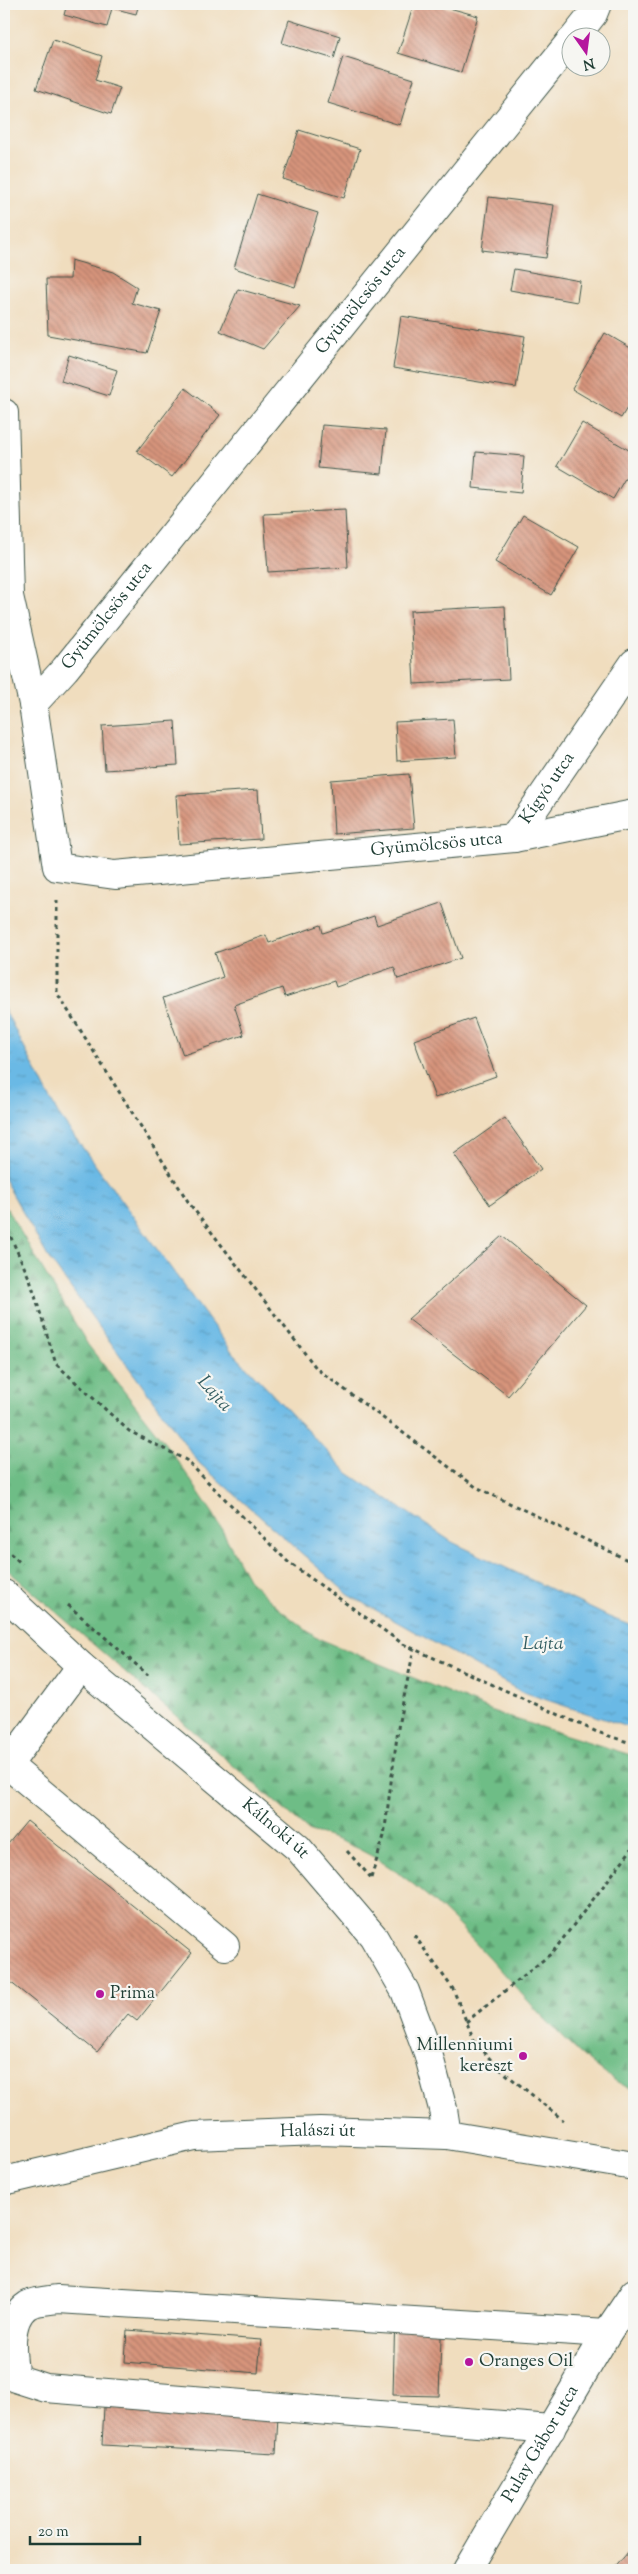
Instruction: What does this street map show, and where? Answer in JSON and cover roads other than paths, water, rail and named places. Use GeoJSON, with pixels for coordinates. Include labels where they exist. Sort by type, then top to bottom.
{"type":"FeatureCollection","features":[{"type":"Feature","properties":{"kind":"street"},"geometry":{"type":"LineString","coordinates":[[582,28],[597,4]]}},
{"type":"Feature","properties":{"kind":"street","name":"Gyümölcsös utca"},"geometry":{"type":"LineString","coordinates":[[514,838],[115,875],[57,867],[33,704],[65,669],[560,54]]}},
{"type":"Feature","properties":{"kind":"street"},"geometry":{"type":"LineString","coordinates":[[4,413],[9,596],[33,704]]}},
{"type":"Feature","properties":{"kind":"street","name":"Kígyó utca"},"geometry":{"type":"LineString","coordinates":[[514,838],[634,663]]}},
{"type":"Feature","properties":{"kind":"street","name":"Kígyó utca"},"geometry":{"type":"LineString","coordinates":[[514,838],[634,814]]}},
{"type":"Feature","properties":{"kind":"street","name":"Kálnoki út"},"geometry":{"type":"LineString","coordinates":[[4,1594],[81,1666],[298,1848],[373,1936],[405,1991],[428,2053],[443,2108],[447,2135]]}},
{"type":"Feature","properties":{"kind":"street"},"geometry":{"type":"LineString","coordinates":[[81,1666],[8,1765],[225,1946]]}},
{"type":"Feature","properties":{"kind":"street","name":"Halászi út"},"geometry":{"type":"LineString","coordinates":[[4,2181],[194,2136],[320,2131],[447,2135],[634,2166]]}},
{"type":"Feature","properties":{"kind":"street","name":"Pulay Gábor utca"},"geometry":{"type":"LineString","coordinates":[[467,2570],[607,2333],[634,2293]]}},
{"type":"Feature","properties":{"kind":"street"},"geometry":{"type":"LineString","coordinates":[[551,2429],[46,2388],[15,2378],[10,2348],[17,2318],[28,2305],[58,2299],[607,2333]]}},
{"type":"Feature","properties":{"kind":"water","name":"Lajta"},"geometry":{"type":"Polygon","coordinates":[[[4,1008],[58,1114],[233,1353],[348,1473],[452,1542],[609,1617],[634,1627],[634,1729],[520,1691],[349,1595],[199,1463],[48,1257],[4,1179],[4,1008]]]}},
{"type":"Feature","properties":{"kind":"place","name":"Prima"},"geometry":{"type":"Point","coordinates":[100,1994]}},
{"type":"Feature","properties":{"kind":"place","name":"Millenniumi kereszt"},"geometry":{"type":"Point","coordinates":[523,2056]}},
{"type":"Feature","properties":{"kind":"place","name":"Oranges Oil"},"geometry":{"type":"Point","coordinates":[469,2362]}}]}
